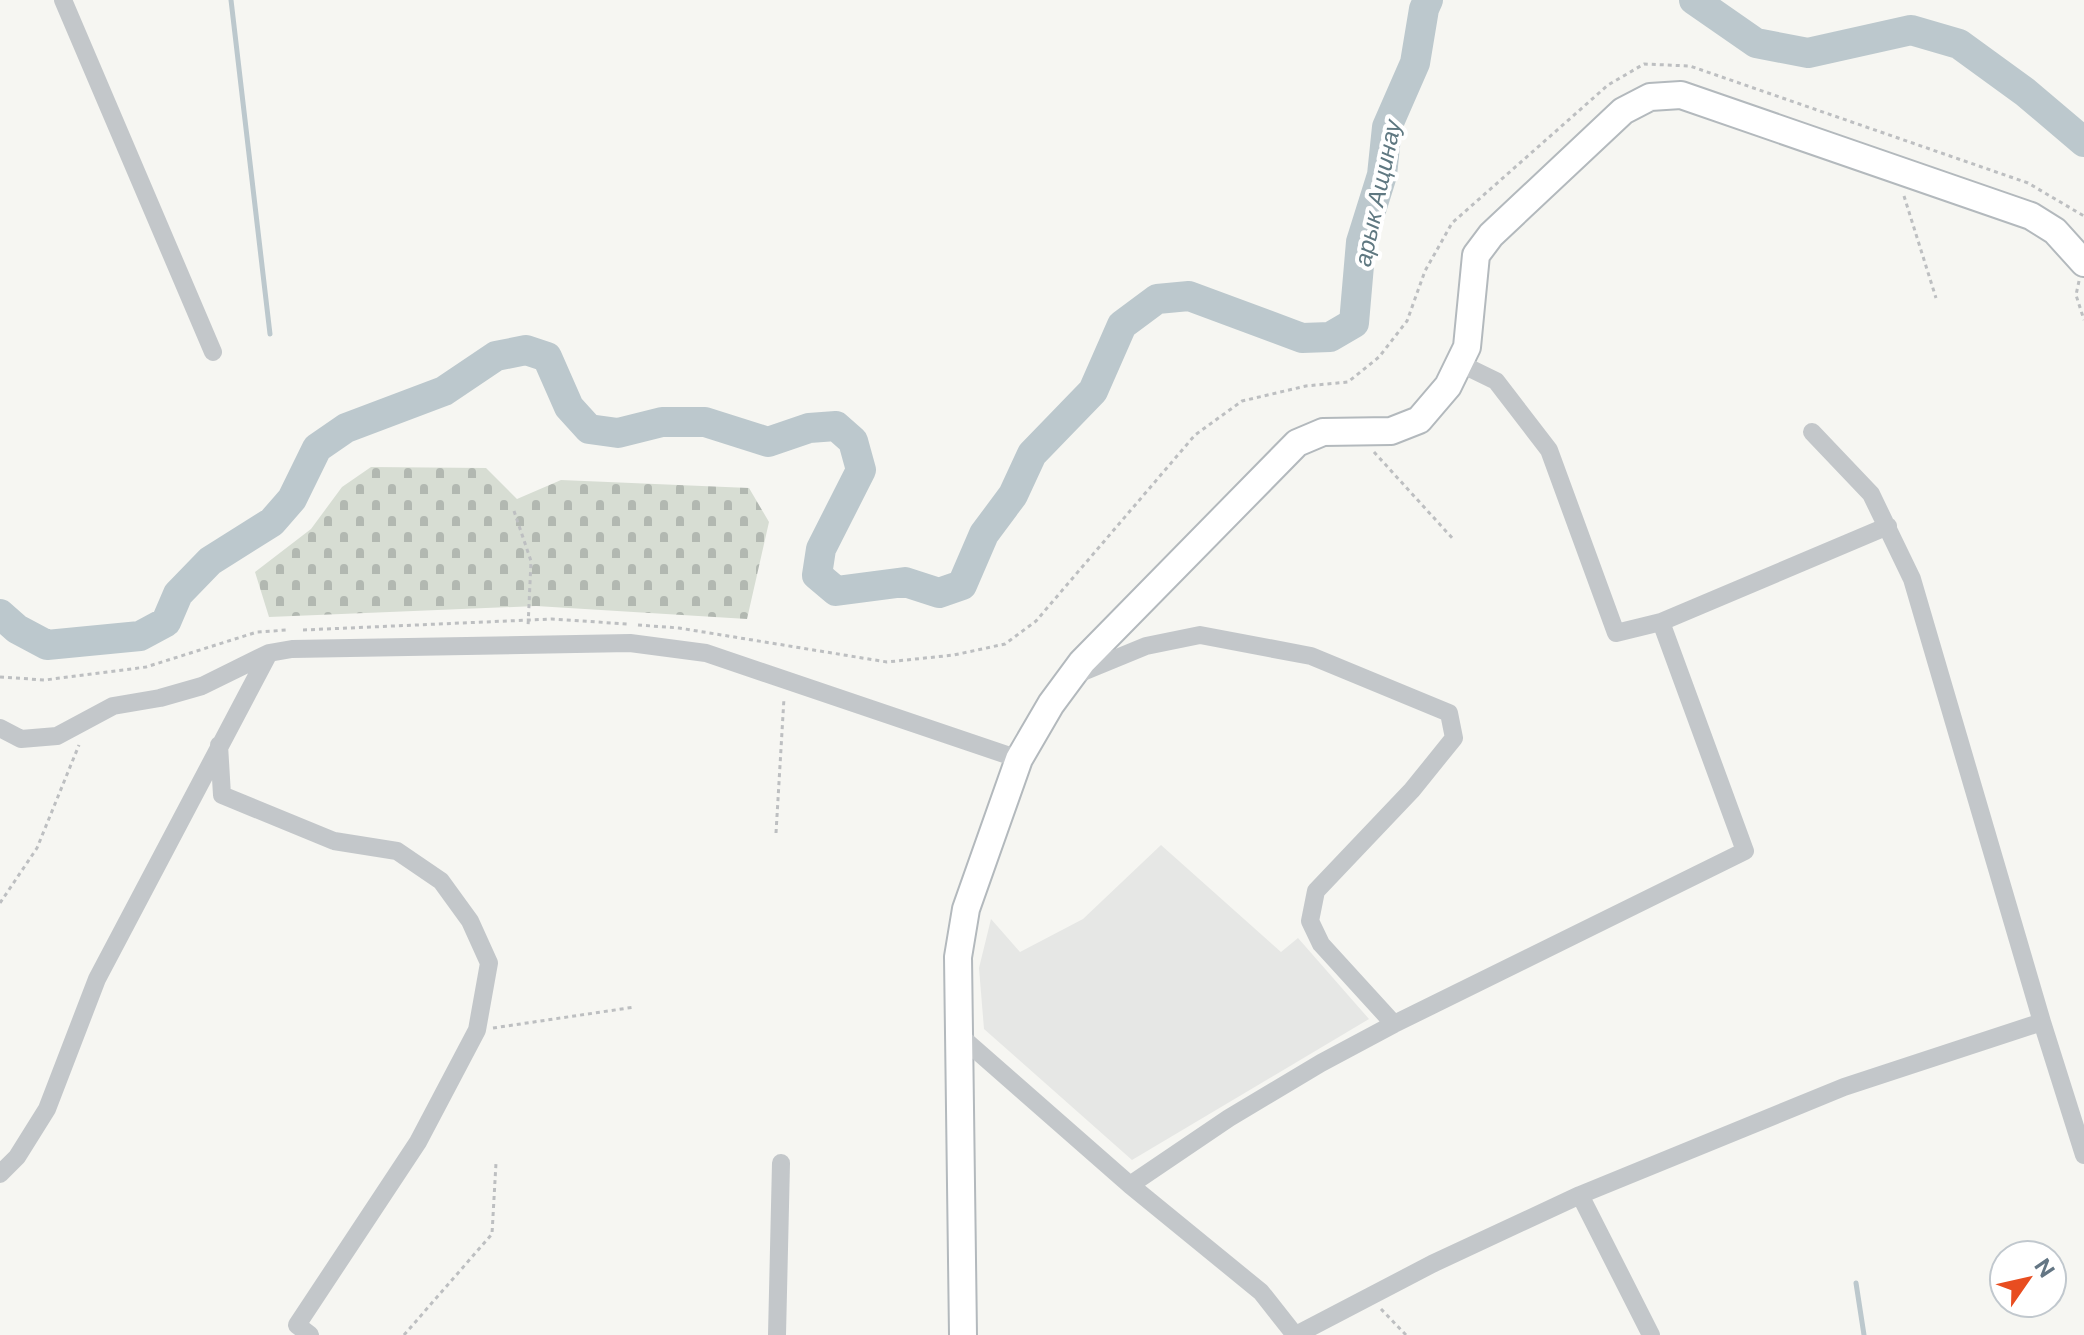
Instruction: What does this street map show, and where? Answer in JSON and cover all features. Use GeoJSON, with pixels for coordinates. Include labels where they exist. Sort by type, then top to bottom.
{"type":"FeatureCollection","features":[{"type":"Feature","properties":{"kind":"main road"},"geometry":{"type":"LineString","coordinates":[[963,1335],[958,957],[966,909],[1019,759],[1051,704],[1082,662],[1297,443],[1323,432],[1391,431],[1419,420],[1448,386],[1467,347],[1476,255],[1491,235],[1623,111],[1650,97],[1681,95],[2031,216],[2055,231],[2084,262]]}},
{"type":"Feature","properties":{"kind":"street"},"geometry":{"type":"LineString","coordinates":[[63,0],[213,352]]}},
{"type":"Feature","properties":{"kind":"street"},"geometry":{"type":"LineString","coordinates":[[1459,363],[1496,381],[1549,450],[1616,633],[1661,622],[1888,526]]}},
{"type":"Feature","properties":{"kind":"street"},"geometry":{"type":"LineString","coordinates":[[1812,432],[1871,494],[1912,579],[2084,1155]]}},
{"type":"Feature","properties":{"kind":"street"},"geometry":{"type":"LineString","coordinates":[[1130,1185],[1229,1118],[1321,1063],[1745,851],[1661,622]]}},
{"type":"Feature","properties":{"kind":"street"},"geometry":{"type":"LineString","coordinates":[[1070,678],[1146,646],[1200,635],[1311,656],[1449,713],[1454,738],[1412,790],[1316,891],[1310,921],[1321,944],[1394,1024]]}},
{"type":"Feature","properties":{"kind":"street"},"geometry":{"type":"LineString","coordinates":[[0,728],[21,739],[57,736],[113,706],[160,698],[202,686],[269,653],[292,649],[630,643],[706,653],[1019,759]]}},
{"type":"Feature","properties":{"kind":"street"},"geometry":{"type":"LineString","coordinates":[[0,1174],[17,1157],[47,1109],[97,979],[269,653]]}},
{"type":"Feature","properties":{"kind":"street"},"geometry":{"type":"LineString","coordinates":[[219,745],[222,795],[334,841],[397,851],[441,881],[470,921],[489,963],[477,1030],[418,1142],[297,1325],[310,1335]]}},
{"type":"Feature","properties":{"kind":"street"},"geometry":{"type":"LineString","coordinates":[[959,1035],[1130,1185],[1261,1292],[1296,1335],[1432,1264],[1580,1195],[1844,1087],[2042,1022]]}},
{"type":"Feature","properties":{"kind":"street"},"geometry":{"type":"LineString","coordinates":[[777,1335],[781,1163]]}},
{"type":"Feature","properties":{"kind":"street"},"geometry":{"type":"LineString","coordinates":[[1580,1195],[1651,1335]]}},
{"type":"Feature","properties":{"kind":"path"},"geometry":{"type":"LineString","coordinates":[[0,677],[45,680],[146,667],[257,632],[552,619],[679,628],[887,662],[954,655],[1005,644],[1036,621],[1195,435],[1242,401],[1306,386],[1348,382],[1379,357],[1407,321],[1425,271],[1452,223],[1608,85],[1644,64],[1690,66],[1705,71],[2028,183],[2084,216]]}},
{"type":"Feature","properties":{"kind":"path"},"geometry":{"type":"LineString","coordinates":[[1896,170],[1936,298]]}},
{"type":"Feature","properties":{"kind":"path"},"geometry":{"type":"LineString","coordinates":[[2084,262],[2076,295],[2084,320]]}},
{"type":"Feature","properties":{"kind":"path"},"geometry":{"type":"LineString","coordinates":[[1356,431],[1454,540]]}},
{"type":"Feature","properties":{"kind":"path"},"geometry":{"type":"LineString","coordinates":[[514,511],[531,561],[529,643]]}},
{"type":"Feature","properties":{"kind":"path"},"geometry":{"type":"LineString","coordinates":[[776,833],[785,679]]}},
{"type":"Feature","properties":{"kind":"path"},"geometry":{"type":"LineString","coordinates":[[0,903],[37,848],[89,720]]}},
{"type":"Feature","properties":{"kind":"path"},"geometry":{"type":"LineString","coordinates":[[477,1030],[635,1007]]}},
{"type":"Feature","properties":{"kind":"path"},"geometry":{"type":"LineString","coordinates":[[404,1335],[492,1234],[496,1163]]}},
{"type":"Feature","properties":{"kind":"path"},"geometry":{"type":"LineString","coordinates":[[1369,1297],[1406,1335]]}},
{"type":"Feature","properties":{"kind":"shaded area"},"geometry":{"type":"Polygon","coordinates":[[[1161,845],[1281,952],[1298,938],[1369,1019],[1132,1160],[984,1029],[979,968],[991,919],[1020,952],[1083,919],[1161,845]]]}},
{"type":"Feature","properties":{"kind":"green space"},"geometry":{"type":"Polygon","coordinates":[[[371,467],[486,468],[517,499],[561,480],[749,488],[769,522],[747,619],[536,606],[269,617],[255,572],[311,529],[342,487],[371,467]]]}},
{"type":"Feature","properties":{"kind":"waterway"},"geometry":{"type":"LineString","coordinates":[[231,0],[270,334]]}},
{"type":"Feature","properties":{"kind":"waterway","name":"арык Ащинау"},"geometry":{"type":"LineString","coordinates":[[0,614],[17,629],[47,645],[140,636],[166,622],[178,594],[210,561],[272,522],[292,499],[317,448],[346,428],[444,391],[496,356],[526,350],[547,357],[569,407],[589,429],[618,433],[662,422],[705,422],[768,442],[809,428],[836,426],[853,441],[861,470],[821,549],[817,575],[836,591],[905,582],[939,593],[962,585],[984,534],[1013,495],[1032,454],[1093,391],[1122,325],[1157,299],[1189,296],[1302,338],[1330,337],[1354,323],[1361,242],[1382,175],[1387,127],[1415,63],[1428,0]]}},
{"type":"Feature","properties":{"kind":"waterway","name":"арык Ащинау"},"geometry":{"type":"LineString","coordinates":[[1694,0],[1756,43],[1808,53],[1911,30],[1959,44],[2025,92],[2084,142]]}},
{"type":"Feature","properties":{"kind":"waterway"},"geometry":{"type":"LineString","coordinates":[[1856,1283],[1864,1335]]}}]}
